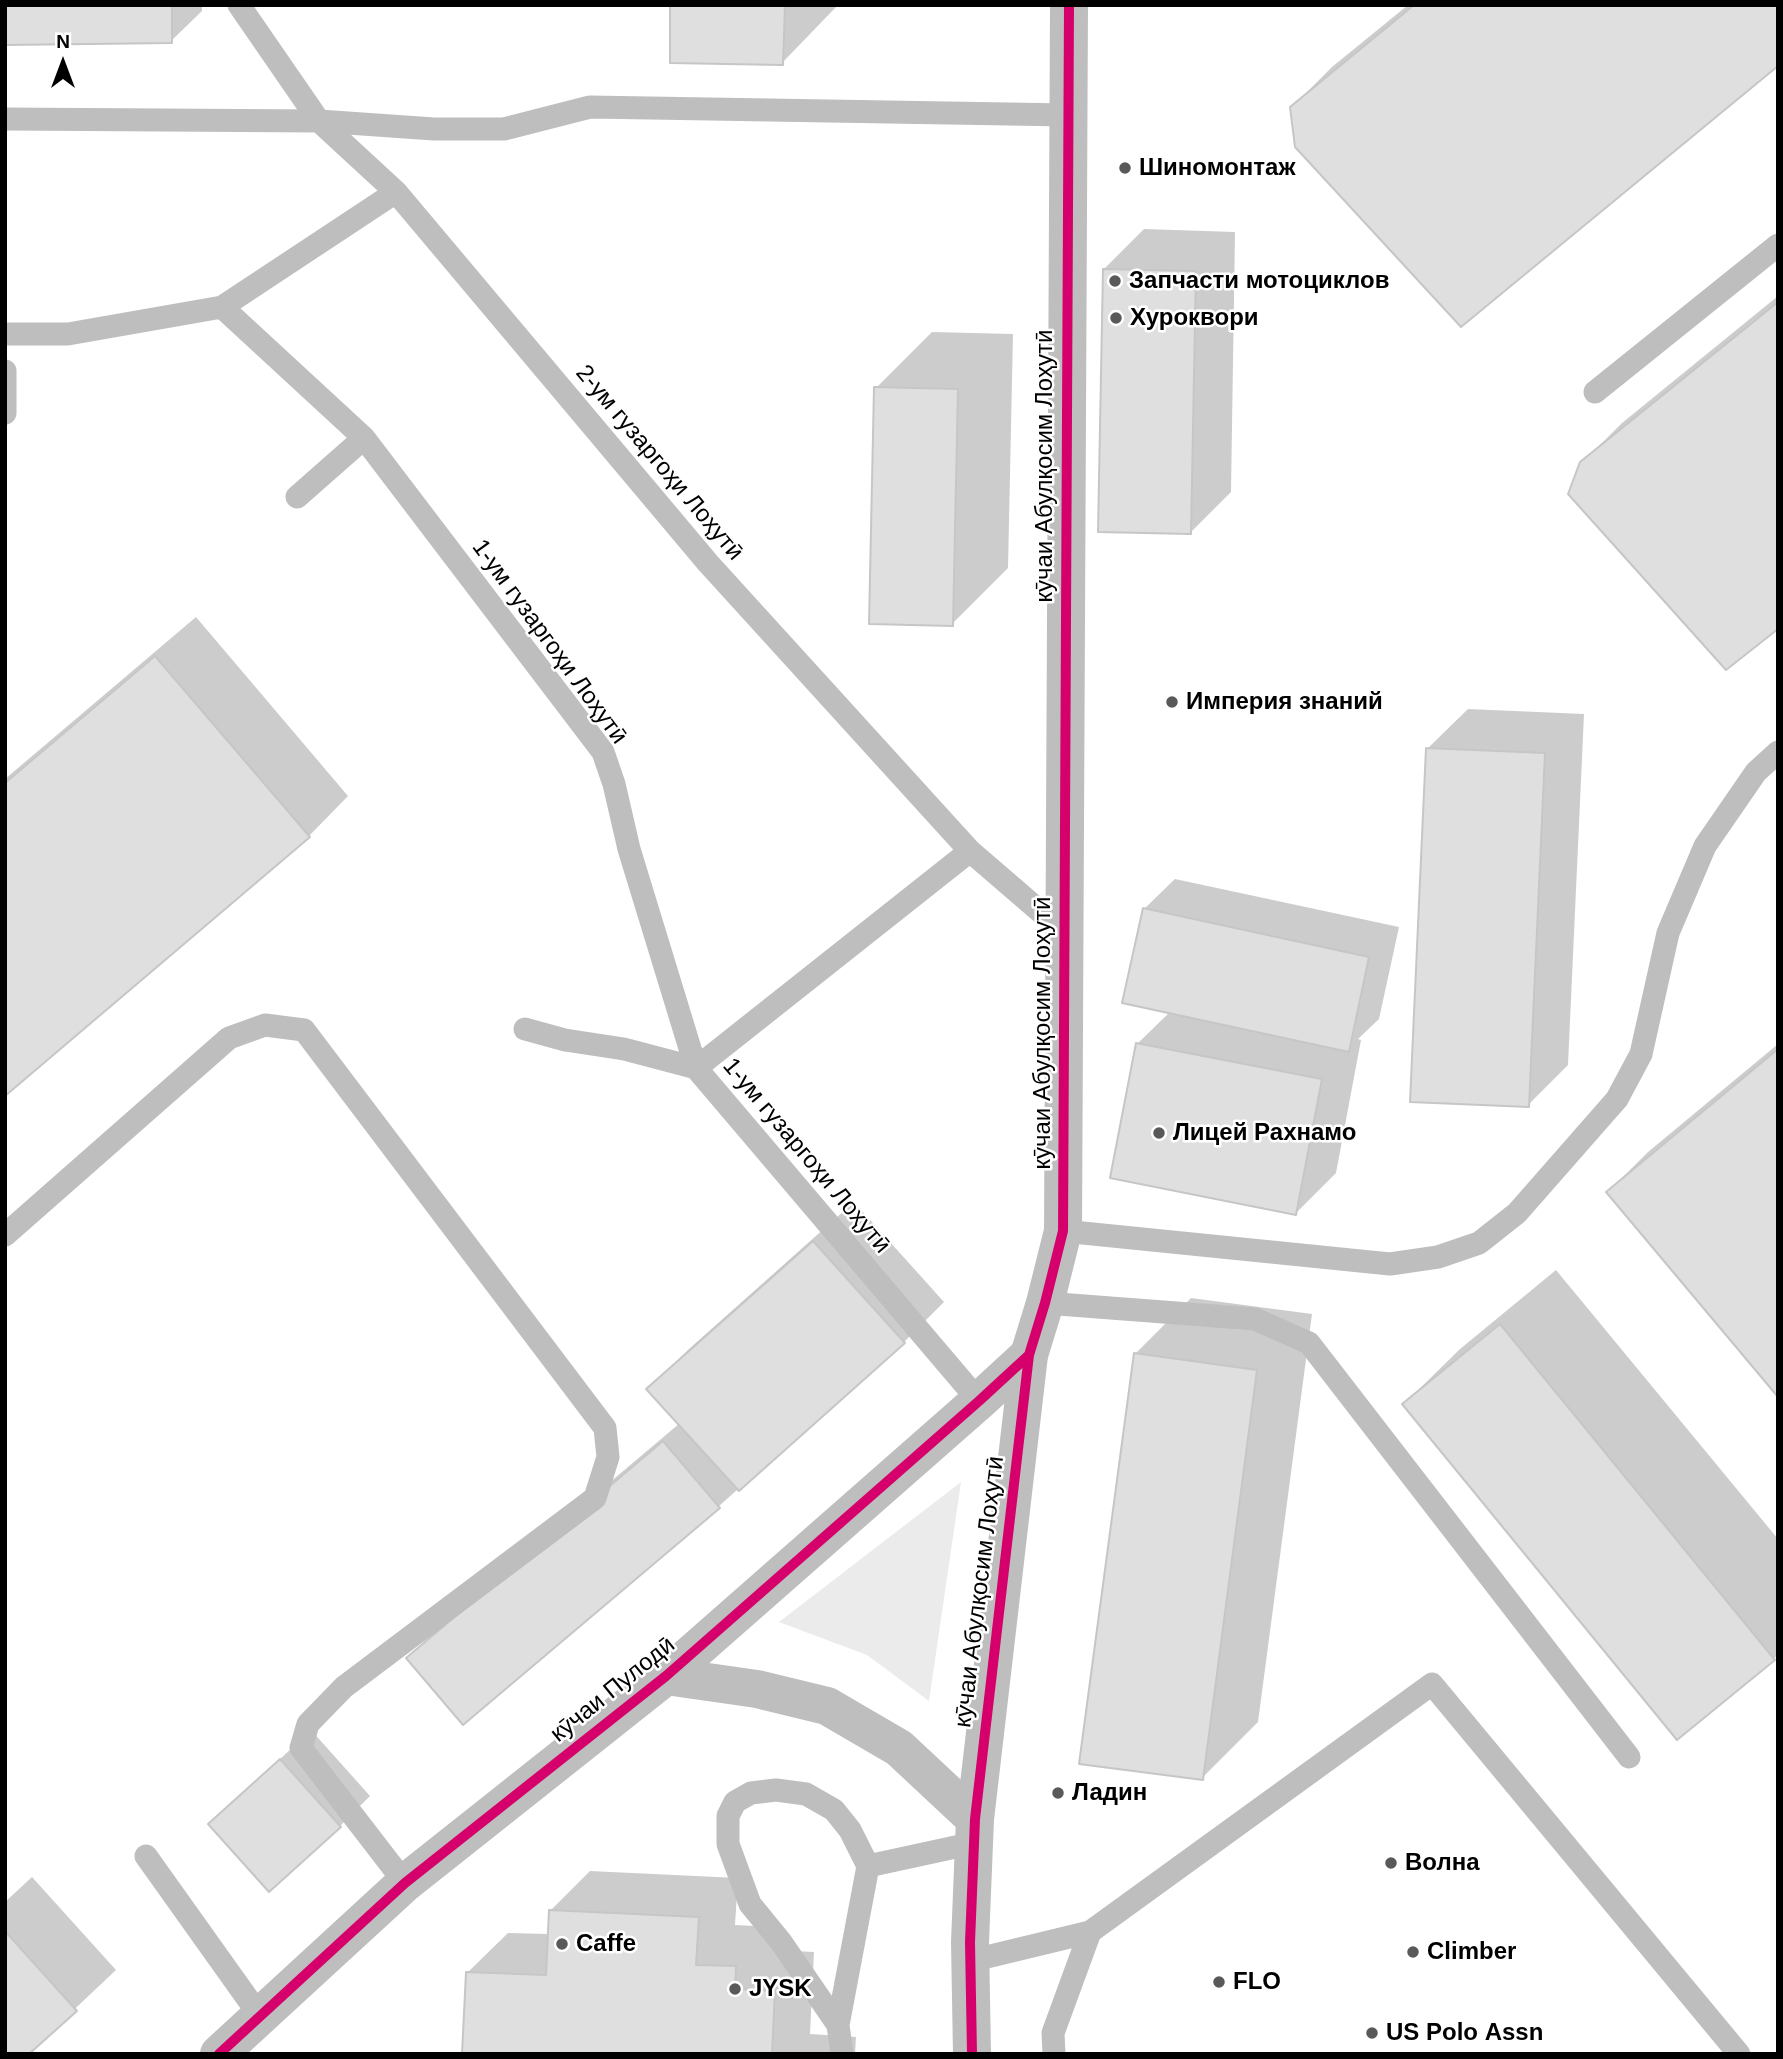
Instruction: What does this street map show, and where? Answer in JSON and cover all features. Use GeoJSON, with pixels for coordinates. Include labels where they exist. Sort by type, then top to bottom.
{"type":"FeatureCollection","features":[{"type":"Feature","properties":{"kind":"street","name":"кӯчаи Абулқосим Лоҳутӣ"},"geometry":{"type":"LineString","coordinates":[[972,2054],[970,1961],[975,1831],[1029,1355],[1063,1231],[1069,5]]}},
{"type":"Feature","properties":{"kind":"street","name":"кӯчаи Пулодӣ"},"geometry":{"type":"LineString","coordinates":[[219,2054],[405,1883],[666,1676],[1029,1355]]}},
{"type":"Feature","properties":{"kind":"street"},"geometry":{"type":"LineString","coordinates":[[666,1676],[757,1689],[827,1706],[899,1748],[975,1831]]}},
{"type":"Feature","properties":{"kind":"lane","name":"2-ум гузаргоҳи Лоҳутӣ"},"geometry":{"type":"LineString","coordinates":[[239,5],[319,121],[396,192],[708,563],[970,851],[1064,932]]}},
{"type":"Feature","properties":{"kind":"lane"},"geometry":{"type":"LineString","coordinates":[[5,120],[319,121],[434,129],[504,129],[590,107],[1068,115]]}},
{"type":"Feature","properties":{"kind":"lane"},"geometry":{"type":"LineString","coordinates":[[5,334],[68,334],[222,307],[396,192]]}},
{"type":"Feature","properties":{"kind":"lane"},"geometry":{"type":"LineString","coordinates":[[1595,392],[1778,245]]}},
{"type":"Feature","properties":{"kind":"lane","name":"1-ум гузаргоҳи Лоҳутӣ"},"geometry":{"type":"LineString","coordinates":[[222,307],[364,438],[603,752],[614,784],[629,849],[696,1068],[979,1401]]}},
{"type":"Feature","properties":{"kind":"lane"},"geometry":{"type":"LineString","coordinates":[[5,371],[5,413]]}},
{"type":"Feature","properties":{"kind":"lane"},"geometry":{"type":"LineString","coordinates":[[296,497],[364,438]]}},
{"type":"Feature","properties":{"kind":"lane"},"geometry":{"type":"LineString","coordinates":[[1063,1231],[1390,1264],[1438,1257],[1479,1243],[1517,1213],[1617,1098],[1641,1054],[1668,933],[1705,846],[1756,772],[1778,752]]}},
{"type":"Feature","properties":{"kind":"lane"},"geometry":{"type":"LineString","coordinates":[[525,1029],[565,1040],[624,1049],[696,1068],[970,851]]}},
{"type":"Feature","properties":{"kind":"lane"},"geometry":{"type":"LineString","coordinates":[[5,1234],[229,1038],[265,1025],[304,1030],[605,1428],[608,1457],[595,1498],[344,1687],[308,1724],[301,1748],[405,1883]]}},
{"type":"Feature","properties":{"kind":"lane"},"geometry":{"type":"LineString","coordinates":[[1045,1303],[1255,1319],[1309,1343],[1629,1757]]}},
{"type":"Feature","properties":{"kind":"lane"},"geometry":{"type":"LineString","coordinates":[[970,1961],[1090,1932],[1432,1684],[1739,2054]]}},
{"type":"Feature","properties":{"kind":"lane"},"geometry":{"type":"LineString","coordinates":[[838,2025],[781,1942],[750,1904],[728,1844],[728,1816],[735,1802],[751,1793],[776,1790],[806,1794],[834,1810],[850,1830],[867,1866],[838,2025],[842,2054]]}},
{"type":"Feature","properties":{"kind":"lane"},"geometry":{"type":"LineString","coordinates":[[867,1866],[975,1831]]}},
{"type":"Feature","properties":{"kind":"lane"},"geometry":{"type":"LineString","coordinates":[[146,1856],[260,2016]]}},
{"type":"Feature","properties":{"kind":"lane"},"geometry":{"type":"LineString","coordinates":[[1054,2054],[1052,2033],[1090,1932]]}},
{"type":"Feature","properties":{"kind":"shaded area"},"geometry":{"type":"Polygon","coordinates":[[[961,1482],[929,1701],[867,1655],[779,1622],[961,1482]]]}},
{"type":"Feature","properties":{"kind":"building"},"geometry":{"type":"Polygon","coordinates":[[[5,5],[172,5],[172,43],[5,45],[5,5]]]}},
{"type":"Feature","properties":{"kind":"building"},"geometry":{"type":"Polygon","coordinates":[[[670,5],[785,5],[783,65],[670,63],[670,5]]]}},
{"type":"Feature","properties":{"kind":"building"},"geometry":{"type":"Polygon","coordinates":[[[1414,5],[1778,5],[1778,66],[1461,327],[1295,147],[1290,107],[1414,5]]]}},
{"type":"Feature","properties":{"kind":"building"},"geometry":{"type":"Polygon","coordinates":[[[1103,269],[1196,271],[1191,534],[1098,532],[1103,269]]]}},
{"type":"Feature","properties":{"kind":"building"},"geometry":{"type":"Polygon","coordinates":[[[1778,302],[1778,629],[1726,670],[1568,494],[1580,462],[1778,302]]]}},
{"type":"Feature","properties":{"kind":"building"},"geometry":{"type":"Polygon","coordinates":[[[874,387],[958,389],[953,626],[869,624],[874,387]]]}},
{"type":"Feature","properties":{"kind":"building"},"geometry":{"type":"Polygon","coordinates":[[[155,656],[310,837],[5,1096],[5,783],[155,656]]]}},
{"type":"Feature","properties":{"kind":"building"},"geometry":{"type":"Polygon","coordinates":[[[1426,748],[1545,753],[1529,1107],[1410,1102],[1426,748]]]}},
{"type":"Feature","properties":{"kind":"building"},"geometry":{"type":"Polygon","coordinates":[[[1143,908],[1369,957],[1349,1052],[1122,1003],[1143,908]]]}},
{"type":"Feature","properties":{"kind":"building"},"geometry":{"type":"Polygon","coordinates":[[[1136,1043],[1322,1079],[1296,1215],[1110,1178],[1136,1043]]]}},
{"type":"Feature","properties":{"kind":"building"},"geometry":{"type":"Polygon","coordinates":[[[1778,1049],[1778,1397],[1606,1192],[1778,1049]]]}},
{"type":"Feature","properties":{"kind":"building"},"geometry":{"type":"Polygon","coordinates":[[[813,1241],[905,1343],[739,1491],[646,1389],[813,1241]]]}},
{"type":"Feature","properties":{"kind":"building"},"geometry":{"type":"Polygon","coordinates":[[[1500,1324],[1775,1660],[1677,1740],[1402,1404],[1500,1324]]]}},
{"type":"Feature","properties":{"kind":"building"},"geometry":{"type":"Polygon","coordinates":[[[1134,1353],[1257,1370],[1203,1780],[1079,1764],[1134,1353]]]}},
{"type":"Feature","properties":{"kind":"building"},"geometry":{"type":"Polygon","coordinates":[[[663,1441],[720,1508],[463,1725],[406,1658],[663,1441]]]}},
{"type":"Feature","properties":{"kind":"building"},"geometry":{"type":"Polygon","coordinates":[[[280,1759],[341,1827],[269,1892],[208,1824],[280,1759]]]}},
{"type":"Feature","properties":{"kind":"building"},"geometry":{"type":"Polygon","coordinates":[[[549,1910],[699,1917],[696,1965],[736,1966],[735,1989],[775,1991],[772,2054],[462,2054],[466,1972],[546,1975],[549,1910]]]}},
{"type":"Feature","properties":{"kind":"building"},"geometry":{"type":"Polygon","coordinates":[[[5,1931],[77,2011],[29,2054],[5,2054],[5,1931]]]}},
{"type":"Feature","properties":{"kind":"cycle path"},"geometry":{"type":"LineString","coordinates":[[972,2054],[970,1942],[975,1819],[1029,1355],[1063,1231],[1069,5]]}},
{"type":"Feature","properties":{"kind":"cycle path"},"geometry":{"type":"LineString","coordinates":[[219,2054],[405,1883],[666,1676],[1029,1355]]}},
{"type":"Feature","properties":{"kind":"place","name":"Шиномонтаж"},"geometry":{"type":"Point","coordinates":[1125,168]}},
{"type":"Feature","properties":{"kind":"place","name":"Запчасти мотоциклов"},"geometry":{"type":"Point","coordinates":[1115,281]}},
{"type":"Feature","properties":{"kind":"place","name":"Хуроквори"},"geometry":{"type":"Point","coordinates":[1116,318]}},
{"type":"Feature","properties":{"kind":"place","name":"Империя знаний"},"geometry":{"type":"Point","coordinates":[1172,702]}},
{"type":"Feature","properties":{"kind":"place","name":"Лицей Рахнамо"},"geometry":{"type":"Point","coordinates":[1159,1133]}},
{"type":"Feature","properties":{"kind":"place","name":"Ладин"},"geometry":{"type":"Point","coordinates":[1058,1793]}},
{"type":"Feature","properties":{"kind":"place","name":"Волна"},"geometry":{"type":"Point","coordinates":[1391,1863]}},
{"type":"Feature","properties":{"kind":"place","name":"Caffe"},"geometry":{"type":"Point","coordinates":[562,1944]}},
{"type":"Feature","properties":{"kind":"place","name":"Climber"},"geometry":{"type":"Point","coordinates":[1413,1952]}},
{"type":"Feature","properties":{"kind":"place","name":"FLO"},"geometry":{"type":"Point","coordinates":[1219,1982]}},
{"type":"Feature","properties":{"kind":"place","name":"JYSK"},"geometry":{"type":"Point","coordinates":[735,1989]}},
{"type":"Feature","properties":{"kind":"place","name":"US Polo Assn"},"geometry":{"type":"Point","coordinates":[1372,2033]}}]}
